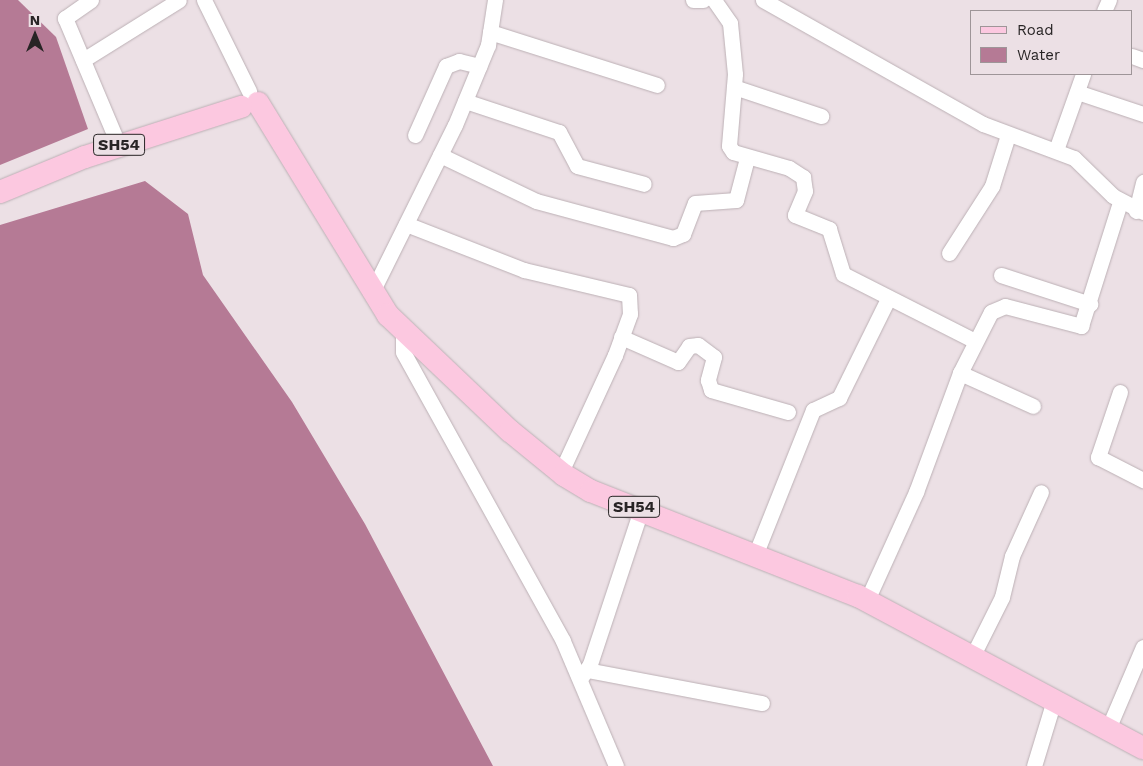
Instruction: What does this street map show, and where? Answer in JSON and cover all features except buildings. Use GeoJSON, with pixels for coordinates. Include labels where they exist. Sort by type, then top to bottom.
{"type":"FeatureCollection","features":[{"type":"Feature","properties":{"kind":"main road","name":"SH54"},"geometry":{"type":"LineString","coordinates":[[0,192],[119,146],[249,100],[372,292],[403,332],[561,472],[591,491],[756,553],[867,600],[1143,748]]}},
{"type":"Feature","properties":{"kind":"street"},"geometry":{"type":"LineString","coordinates":[[91,0],[65,18],[119,146]]}},
{"type":"Feature","properties":{"kind":"street"},"geometry":{"type":"LineString","coordinates":[[83,60],[179,0]]}},
{"type":"Feature","properties":{"kind":"street"},"geometry":{"type":"LineString","coordinates":[[204,0],[249,100]]}},
{"type":"Feature","properties":{"kind":"street"},"geometry":{"type":"LineString","coordinates":[[372,292],[440,155],[480,66],[490,32],[495,0]]}},
{"type":"Feature","properties":{"kind":"street"},"geometry":{"type":"LineString","coordinates":[[694,0],[702,0]]}},
{"type":"Feature","properties":{"kind":"street"},"geometry":{"type":"LineString","coordinates":[[714,0],[730,23],[734,87],[729,146],[747,158],[798,173],[806,190],[795,215],[829,229],[843,274],[888,299],[975,341]]}},
{"type":"Feature","properties":{"kind":"street"},"geometry":{"type":"LineString","coordinates":[[763,0],[1008,135],[1056,150],[1087,166],[1120,202],[1139,212],[1143,182]]}},
{"type":"Feature","properties":{"kind":"street"},"geometry":{"type":"LineString","coordinates":[[490,32],[656,85]]}},
{"type":"Feature","properties":{"kind":"street"},"geometry":{"type":"LineString","coordinates":[[415,135],[446,66],[459,61],[480,66]]}},
{"type":"Feature","properties":{"kind":"street"},"geometry":{"type":"LineString","coordinates":[[1056,150],[1083,75]]}},
{"type":"Feature","properties":{"kind":"street"},"geometry":{"type":"LineString","coordinates":[[734,87],[821,116]]}},
{"type":"Feature","properties":{"kind":"street"},"geometry":{"type":"LineString","coordinates":[[1076,92],[1143,114]]}},
{"type":"Feature","properties":{"kind":"street"},"geometry":{"type":"LineString","coordinates":[[465,101],[559,132],[577,166],[644,184]]}},
{"type":"Feature","properties":{"kind":"street"},"geometry":{"type":"LineString","coordinates":[[949,253],[992,186],[1008,135]]}},
{"type":"Feature","properties":{"kind":"street"},"geometry":{"type":"LineString","coordinates":[[440,155],[536,201],[673,238],[683,234],[695,203],[736,200],[747,158]]}},
{"type":"Feature","properties":{"kind":"street"},"geometry":{"type":"LineString","coordinates":[[867,600],[916,492],[960,373],[975,341],[998,306],[1078,327],[1084,324],[1120,202]]}},
{"type":"Feature","properties":{"kind":"street"},"geometry":{"type":"LineString","coordinates":[[406,224],[532,273],[629,295],[630,314],[622,337],[561,472]]}},
{"type":"Feature","properties":{"kind":"street"},"geometry":{"type":"LineString","coordinates":[[1001,275],[1090,304]]}},
{"type":"Feature","properties":{"kind":"street"},"geometry":{"type":"LineString","coordinates":[[756,553],[813,410],[839,398],[888,299]]}},
{"type":"Feature","properties":{"kind":"street"},"geometry":{"type":"LineString","coordinates":[[403,332],[403,352],[583,674],[616,766]]}},
{"type":"Feature","properties":{"kind":"street"},"geometry":{"type":"LineString","coordinates":[[622,337],[678,362],[689,346],[698,345],[714,357],[708,380],[711,390],[788,412]]}},
{"type":"Feature","properties":{"kind":"street"},"geometry":{"type":"LineString","coordinates":[[960,373],[1033,406]]}},
{"type":"Feature","properties":{"kind":"street"},"geometry":{"type":"LineString","coordinates":[[1120,392],[1098,457],[1143,480]]}},
{"type":"Feature","properties":{"kind":"street"},"geometry":{"type":"LineString","coordinates":[[972,656],[1002,597],[1012,556],[1041,492]]}},
{"type":"Feature","properties":{"kind":"street"},"geometry":{"type":"LineString","coordinates":[[583,674],[641,510]]}},
{"type":"Feature","properties":{"kind":"street"},"geometry":{"type":"LineString","coordinates":[[1108,728],[1143,647]]}},
{"type":"Feature","properties":{"kind":"street"},"geometry":{"type":"LineString","coordinates":[[583,674],[762,703]]}},
{"type":"Feature","properties":{"kind":"street"},"geometry":{"type":"LineString","coordinates":[[1034,766],[1054,700]]}},
{"type":"Feature","properties":{"kind":"water"},"geometry":{"type":"Polygon","coordinates":[[[0,0],[18,0],[56,37],[88,129],[0,165],[0,0]]]}},
{"type":"Feature","properties":{"kind":"water"},"geometry":{"type":"Polygon","coordinates":[[[145,181],[188,214],[203,275],[292,402],[365,524],[493,766],[0,766],[0,225],[145,181]]]}}]}
